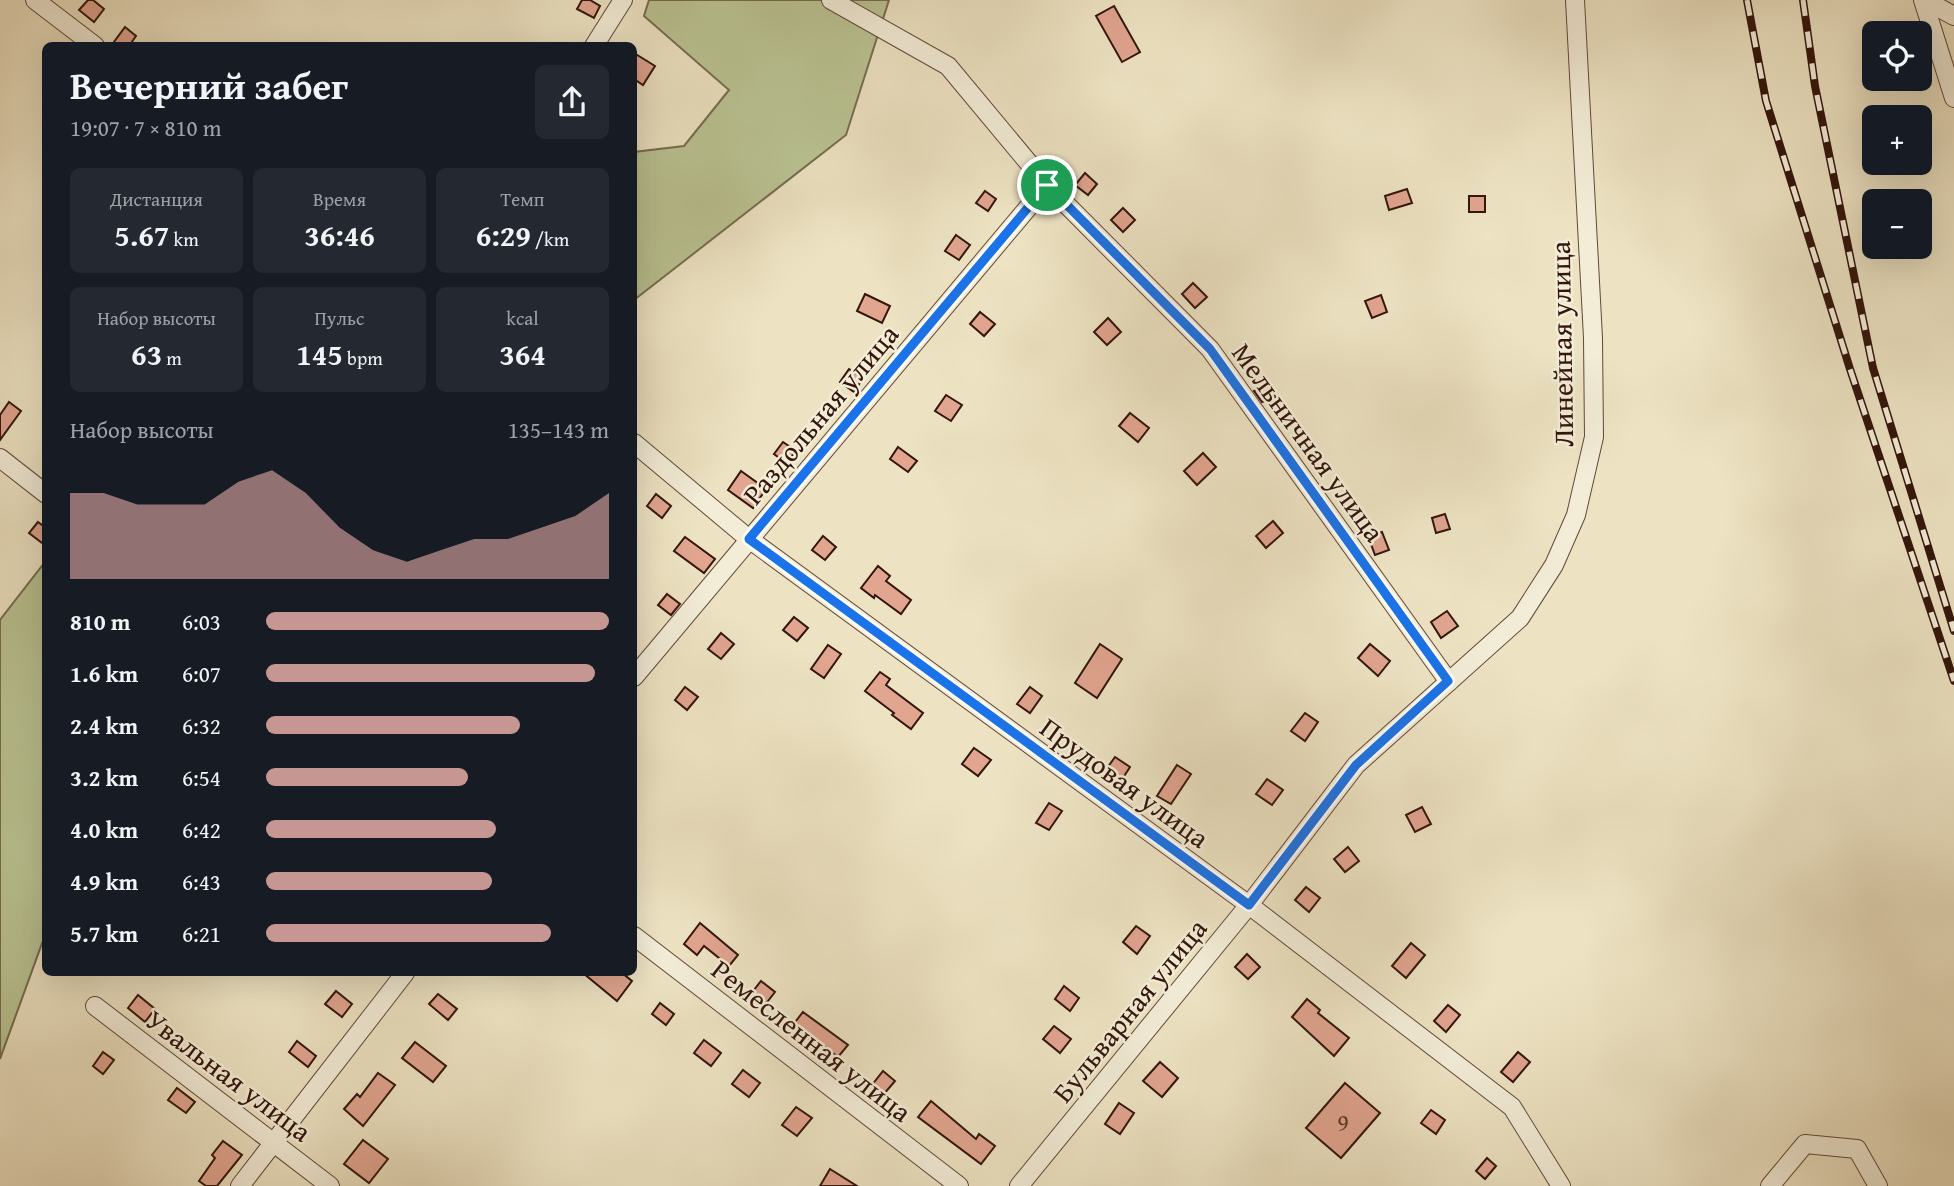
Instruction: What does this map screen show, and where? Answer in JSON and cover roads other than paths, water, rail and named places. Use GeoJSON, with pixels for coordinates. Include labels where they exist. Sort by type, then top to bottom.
{"type":"FeatureCollection","features":[{"type":"Feature","properties":{"kind":"street"},"geometry":{"type":"LineString","coordinates":[[35,0],[90,42]]}},
{"type":"Feature","properties":{"kind":"street"},"geometry":{"type":"LineString","coordinates":[[597,42],[623,0]]}},
{"type":"Feature","properties":{"kind":"street","name":"Мельничная улица"},"geometry":{"type":"LineString","coordinates":[[831,0],[948,66],[1047,185],[1210,349],[1448,681]]}},
{"type":"Feature","properties":{"kind":"street","name":"Линейная улица"},"geometry":{"type":"LineString","coordinates":[[1448,681],[1520,618],[1554,565],[1576,515],[1594,438],[1593,338],[1575,0]]}},
{"type":"Feature","properties":{"kind":"street"},"geometry":{"type":"LineString","coordinates":[[1924,0],[1954,16]]}},
{"type":"Feature","properties":{"kind":"street"},"geometry":{"type":"LineString","coordinates":[[1924,0],[1954,98]]}},
{"type":"Feature","properties":{"kind":"street","name":"Раздольная улица"},"geometry":{"type":"LineString","coordinates":[[637,673],[1047,185]]}},
{"type":"Feature","properties":{"kind":"street","name":"Прудовая улица"},"geometry":{"type":"LineString","coordinates":[[637,446],[749,539],[1249,905],[1512,1107],[1561,1186]]}},
{"type":"Feature","properties":{"kind":"street"},"geometry":{"type":"LineString","coordinates":[[0,458],[42,491]]}},
{"type":"Feature","properties":{"kind":"street","name":"Бульварная улица"},"geometry":{"type":"LineString","coordinates":[[1019,1186],[1249,905],[1356,765],[1448,681]]}},
{"type":"Feature","properties":{"kind":"street","name":"Ремесленная улица"},"geometry":{"type":"LineString","coordinates":[[637,938],[958,1186]]}},
{"type":"Feature","properties":{"kind":"street"},"geometry":{"type":"LineString","coordinates":[[240,1186],[403,976]]}},
{"type":"Feature","properties":{"kind":"street","name":"Увальная улица"},"geometry":{"type":"LineString","coordinates":[[95,1006],[330,1186]]}},
{"type":"Feature","properties":{"kind":"street"},"geometry":{"type":"LineString","coordinates":[[1770,1186],[1805,1144],[1857,1149],[1878,1186]]}},
{"type":"Feature","properties":{"kind":"railway"},"geometry":{"type":"LineString","coordinates":[[1747,0],[1766,101],[1850,369],[1954,681]]}},
{"type":"Feature","properties":{"kind":"railway"},"geometry":{"type":"LineString","coordinates":[[1803,0],[1815,86],[1873,368],[1954,631]]}}]}
